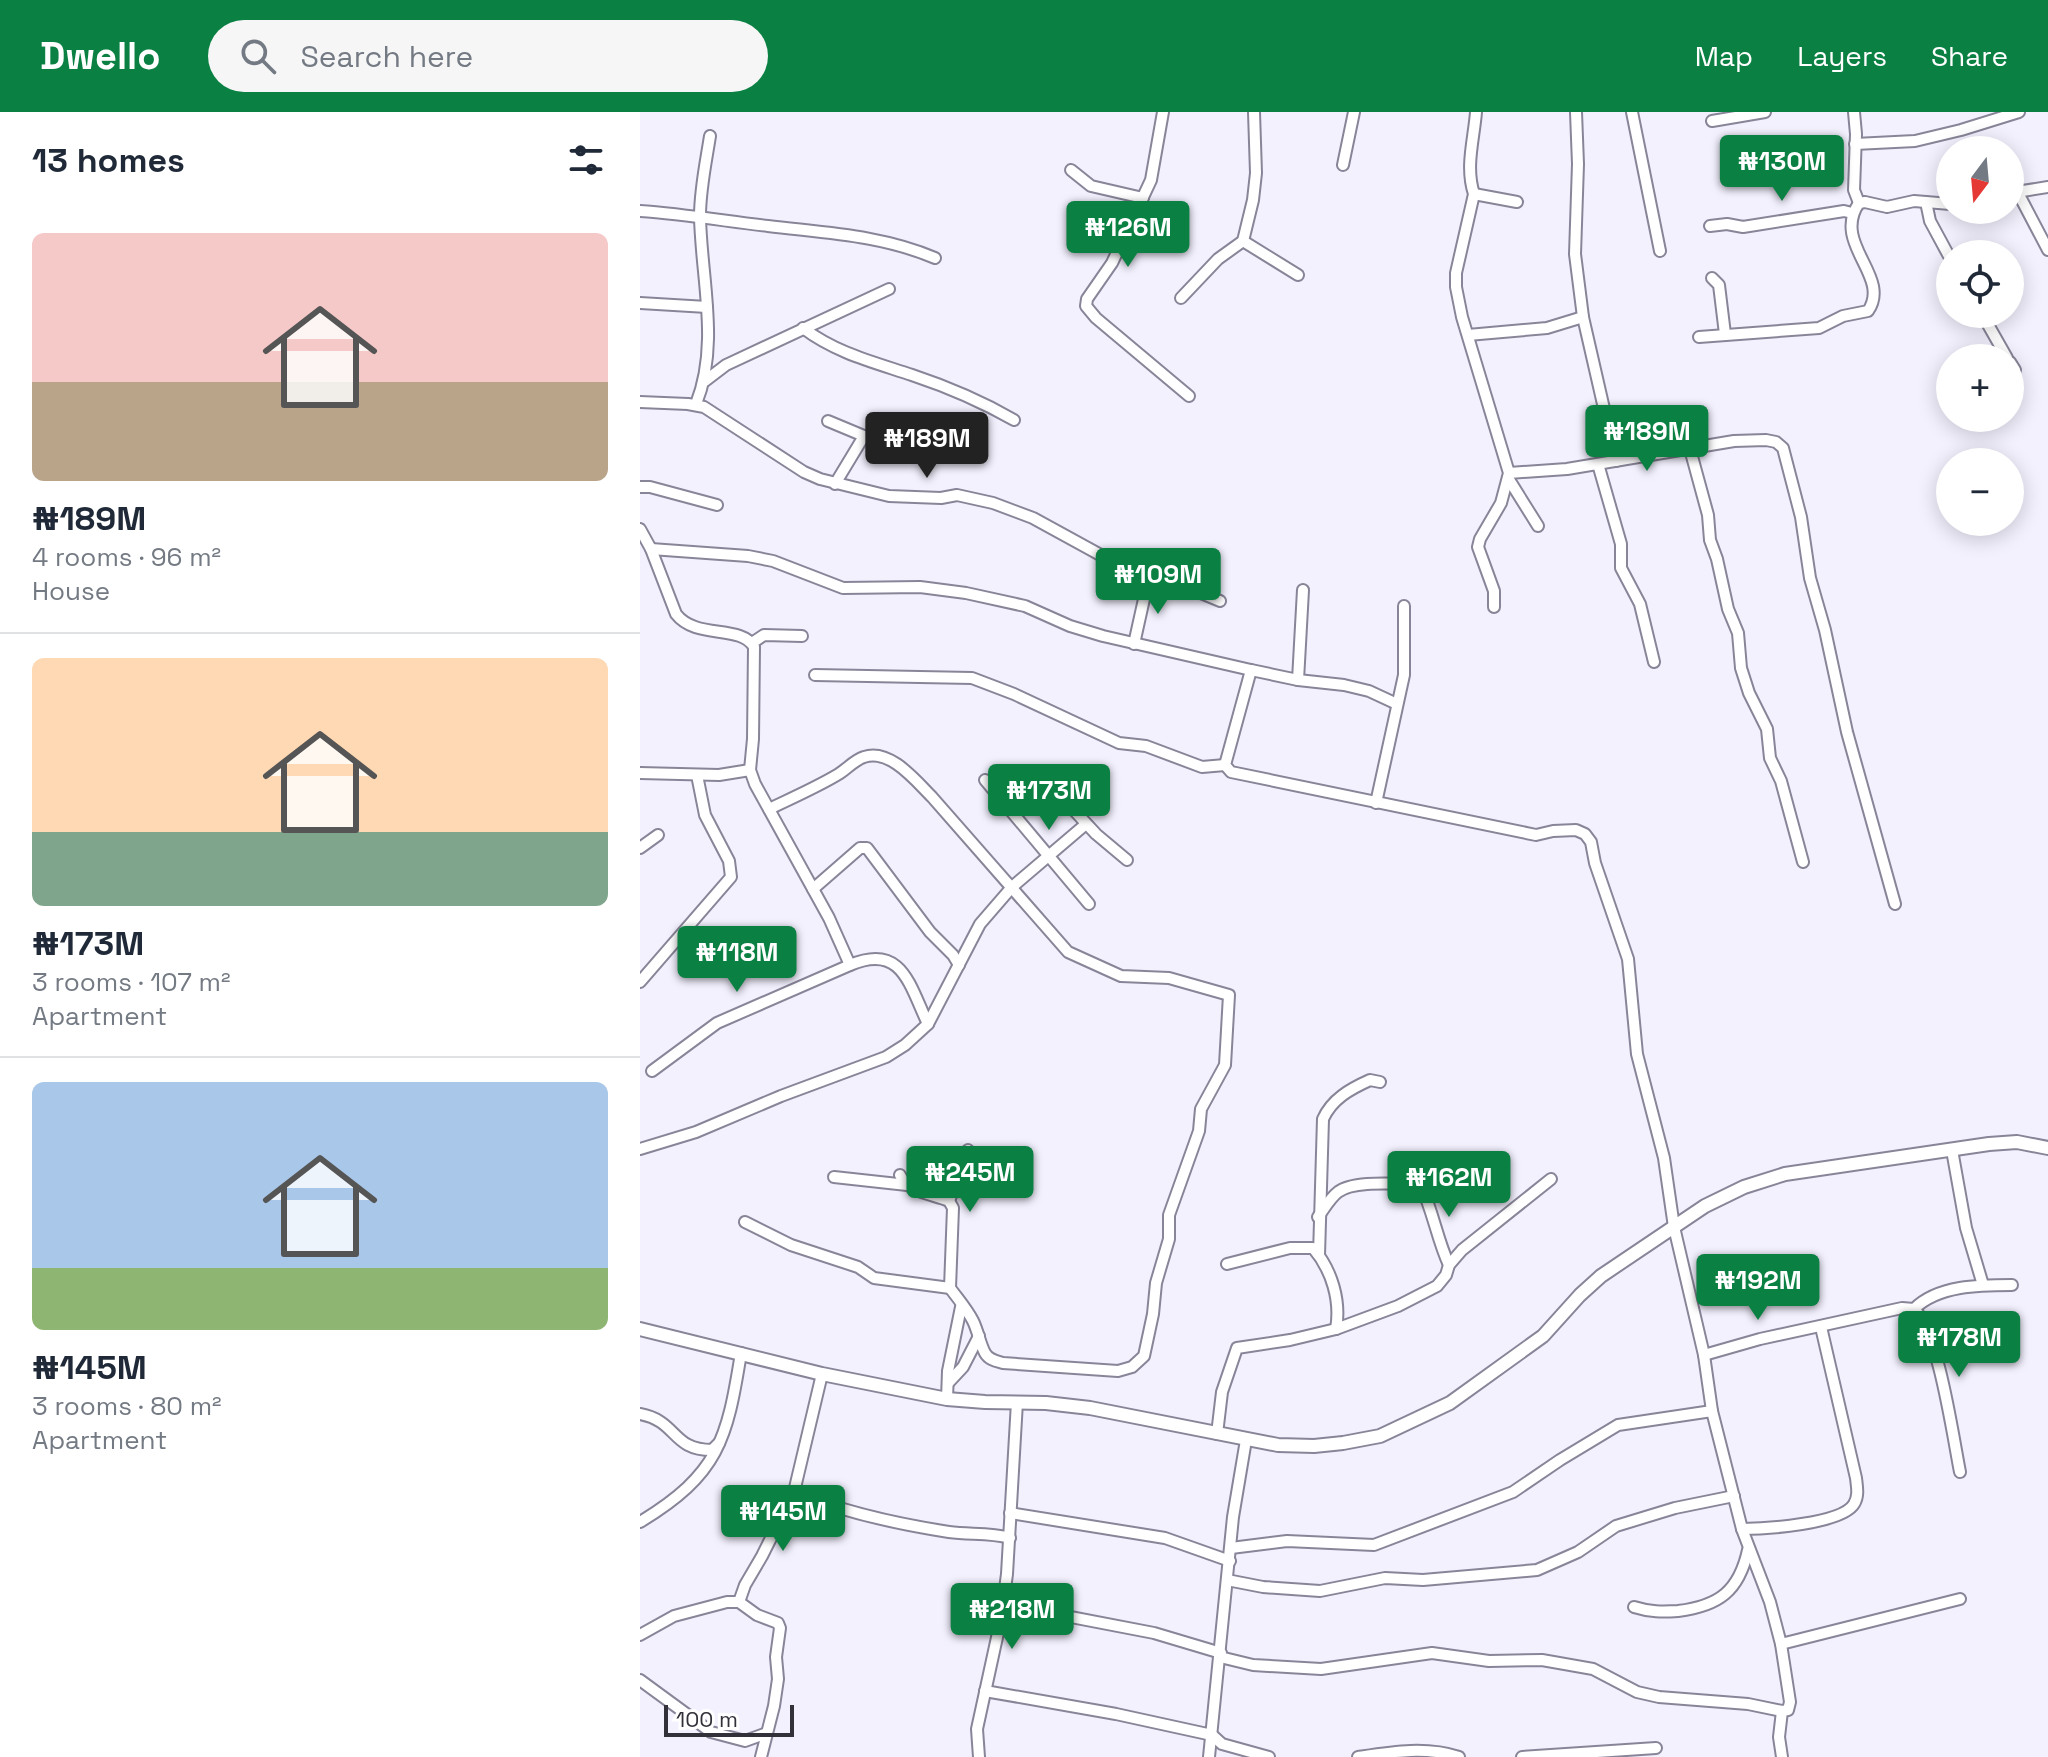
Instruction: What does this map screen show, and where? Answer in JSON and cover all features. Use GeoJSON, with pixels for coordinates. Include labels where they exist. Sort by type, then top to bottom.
{"type":"FeatureCollection","features":[{"type":"Feature","properties":{"kind":"street"},"geometry":{"type":"LineString","coordinates":[[1163,112],[1155,167],[1143,198],[1112,263],[1087,299],[1086,306],[1096,318],[1189,396]]}},
{"type":"Feature","properties":{"kind":"street"},"geometry":{"type":"LineString","coordinates":[[1181,298],[1218,259],[1243,241],[1255,186],[1254,112]]}},
{"type":"Feature","properties":{"kind":"street"},"geometry":{"type":"LineString","coordinates":[[1343,165],[1354,112]]}},
{"type":"Feature","properties":{"kind":"street"},"geometry":{"type":"LineString","coordinates":[[1476,112],[1470,159],[1470,183],[1474,194],[1456,273],[1456,287],[1508,476],[1538,526]]}},
{"type":"Feature","properties":{"kind":"street"},"geometry":{"type":"LineString","coordinates":[[1576,112],[1575,244],[1583,317],[1616,461]]}},
{"type":"Feature","properties":{"kind":"street"},"geometry":{"type":"LineString","coordinates":[[1632,112],[1660,251]]}},
{"type":"Feature","properties":{"kind":"street"},"geometry":{"type":"LineString","coordinates":[[1712,121],[1765,112]]}},
{"type":"Feature","properties":{"kind":"street"},"geometry":{"type":"LineString","coordinates":[[1699,337],[1819,328],[1843,316],[1868,311],[1874,302],[1875,290],[1852,239],[1856,208],[1854,112]]}},
{"type":"Feature","properties":{"kind":"street"},"geometry":{"type":"LineString","coordinates":[[1855,144],[1915,141],[2016,112]]}},
{"type":"Feature","properties":{"kind":"street"},"geometry":{"type":"LineString","coordinates":[[696,404],[705,381],[707,307],[700,220],[710,136]]}},
{"type":"Feature","properties":{"kind":"street"},"geometry":{"type":"LineString","coordinates":[[1071,170],[1091,186],[1143,198]]}},
{"type":"Feature","properties":{"kind":"street"},"geometry":{"type":"LineString","coordinates":[[2024,191],[2048,187]]}},
{"type":"Feature","properties":{"kind":"street"},"geometry":{"type":"LineString","coordinates":[[1474,194],[1517,202]]}},
{"type":"Feature","properties":{"kind":"street"},"geometry":{"type":"LineString","coordinates":[[1710,226],[1727,224],[1743,227],[1856,208],[1887,207],[1914,201],[1936,203]]}},
{"type":"Feature","properties":{"kind":"street"},"geometry":{"type":"LineString","coordinates":[[1926,202],[1930,221],[1940,240]]}},
{"type":"Feature","properties":{"kind":"street"},"geometry":{"type":"LineString","coordinates":[[2024,209],[2048,250]]}},
{"type":"Feature","properties":{"kind":"street"},"geometry":{"type":"LineString","coordinates":[[640,211],[700,220],[805,228],[887,241],[935,258]]}},
{"type":"Feature","properties":{"kind":"street"},"geometry":{"type":"LineString","coordinates":[[1243,241],[1298,275]]}},
{"type":"Feature","properties":{"kind":"street"},"geometry":{"type":"LineString","coordinates":[[1712,278],[1719,285],[1725,334]]}},
{"type":"Feature","properties":{"kind":"street"},"geometry":{"type":"LineString","coordinates":[[705,381],[726,365],[889,289]]}},
{"type":"Feature","properties":{"kind":"street"},"geometry":{"type":"LineString","coordinates":[[640,303],[707,307]]}},
{"type":"Feature","properties":{"kind":"street"},"geometry":{"type":"LineString","coordinates":[[1468,335],[1547,328],[1583,317]]}},
{"type":"Feature","properties":{"kind":"street"},"geometry":{"type":"LineString","coordinates":[[803,328],[822,342],[848,354],[975,398],[1014,420]]}},
{"type":"Feature","properties":{"kind":"street"},"geometry":{"type":"LineString","coordinates":[[640,402],[696,404],[717,413],[804,472],[835,484],[889,496],[941,498],[957,495],[993,503],[1033,518],[1148,581],[1196,591],[1220,601]]}},
{"type":"Feature","properties":{"kind":"street"},"geometry":{"type":"LineString","coordinates":[[828,421],[910,450]]}},
{"type":"Feature","properties":{"kind":"street"},"geometry":{"type":"LineString","coordinates":[[835,484],[864,436]]}},
{"type":"Feature","properties":{"kind":"street"},"geometry":{"type":"LineString","coordinates":[[1508,476],[1734,441],[1766,440],[1776,442],[1783,448],[1847,732],[1895,904]]}},
{"type":"Feature","properties":{"kind":"street"},"geometry":{"type":"LineString","coordinates":[[1690,449],[1708,515],[1710,540],[1728,609],[1738,633],[1741,668],[1749,693],[1767,729],[1770,758],[1781,781],[1803,862]]}},
{"type":"Feature","properties":{"kind":"street"},"geometry":{"type":"LineString","coordinates":[[1598,464],[1621,544],[1621,568],[1640,604],[1654,662]]}},
{"type":"Feature","properties":{"kind":"street"},"geometry":{"type":"LineString","coordinates":[[1494,607],[1494,591],[1478,547],[1501,503],[1508,476]]}},
{"type":"Feature","properties":{"kind":"street"},"geometry":{"type":"LineString","coordinates":[[640,487],[717,505]]}},
{"type":"Feature","properties":{"kind":"street"},"geometry":{"type":"LineString","coordinates":[[640,529],[682,622],[704,631],[747,638],[752,643],[753,739],[750,770],[829,918],[850,965]]}},
{"type":"Feature","properties":{"kind":"street"},"geometry":{"type":"LineString","coordinates":[[651,549],[748,556],[773,561],[843,588],[920,587],[966,593],[1025,606],[1070,626],[1134,644],[1298,680],[1356,688],[1397,704]]}},
{"type":"Feature","properties":{"kind":"street"},"geometry":{"type":"LineString","coordinates":[[1134,644],[1148,581]]}},
{"type":"Feature","properties":{"kind":"street"},"geometry":{"type":"LineString","coordinates":[[1298,680],[1303,590]]}},
{"type":"Feature","properties":{"kind":"street"},"geometry":{"type":"LineString","coordinates":[[1376,803],[1405,664],[1404,606]]}},
{"type":"Feature","properties":{"kind":"street"},"geometry":{"type":"LineString","coordinates":[[752,643],[764,635],[802,636]]}},
{"type":"Feature","properties":{"kind":"street"},"geometry":{"type":"LineString","coordinates":[[1225,765],[1251,670]]}},
{"type":"Feature","properties":{"kind":"street"},"geometry":{"type":"LineString","coordinates":[[815,675],[972,678],[1023,697],[1119,743],[1146,746],[1202,767],[1225,765]]}},
{"type":"Feature","properties":{"kind":"street"},"geometry":{"type":"LineString","coordinates":[[769,809],[815,787],[861,757],[879,757],[908,773],[1068,952],[1121,976],[1169,978],[1225,992],[1230,1000],[1225,1065],[1201,1109],[1199,1131],[1169,1215],[1169,1239],[1156,1283],[1144,1356],[1139,1363],[1118,1371],[1003,1363],[986,1354],[972,1318],[961,1307]]}},
{"type":"Feature","properties":{"kind":"street"},"geometry":{"type":"LineString","coordinates":[[1003,1604],[1154,1633],[1253,1665],[1321,1669],[1432,1653],[1489,1661],[1542,1660],[1593,1669],[1637,1692],[1659,1697],[1788,1710],[1790,1702],[1781,1644],[1768,1593],[1748,1550],[1712,1411],[1704,1355],[1674,1227],[1664,1158],[1637,1054],[1628,959],[1595,863],[1591,842],[1585,834],[1576,830],[1536,835],[1245,777],[1231,772],[1225,765]]}},
{"type":"Feature","properties":{"kind":"street"},"geometry":{"type":"LineString","coordinates":[[640,773],[741,774],[750,770]]}},
{"type":"Feature","properties":{"kind":"street"},"geometry":{"type":"LineString","coordinates":[[640,982],[731,877],[729,861],[705,815],[697,775]]}},
{"type":"Feature","properties":{"kind":"street"},"geometry":{"type":"LineString","coordinates":[[985,780],[1089,904]]}},
{"type":"Feature","properties":{"kind":"street"},"geometry":{"type":"LineString","coordinates":[[1059,794],[1086,824],[1127,860]]}},
{"type":"Feature","properties":{"kind":"street"},"geometry":{"type":"LineString","coordinates":[[640,1149],[696,1132],[886,1057],[905,1045],[928,1024],[975,930],[1012,887],[1086,824]]}},
{"type":"Feature","properties":{"kind":"street"},"geometry":{"type":"LineString","coordinates":[[640,848],[658,835]]}},
{"type":"Feature","properties":{"kind":"street"},"geometry":{"type":"LineString","coordinates":[[813,889],[860,848],[867,848],[959,965]]}},
{"type":"Feature","properties":{"kind":"street"},"geometry":{"type":"LineString","coordinates":[[652,1071],[717,1023],[863,959],[880,957],[896,964],[928,1024]]}},
{"type":"Feature","properties":{"kind":"street"},"geometry":{"type":"LineString","coordinates":[[1319,1255],[1323,1119],[1327,1110],[1342,1095],[1370,1080],[1380,1082]]}},
{"type":"Feature","properties":{"kind":"street"},"geometry":{"type":"LineString","coordinates":[[640,1329],[822,1374],[947,1399],[1090,1408],[1278,1445],[1329,1445],[1380,1436],[1450,1403],[1543,1336],[1601,1276],[1705,1206],[1762,1180],[1785,1174],[2017,1142],[2048,1148]]}},
{"type":"Feature","properties":{"kind":"street"},"geometry":{"type":"LineString","coordinates":[[947,1399],[948,1371],[961,1307],[950,1288],[953,1217],[949,1201],[968,1150]]}},
{"type":"Feature","properties":{"kind":"street"},"geometry":{"type":"LineString","coordinates":[[1952,1150],[1966,1228],[1983,1285]]}},
{"type":"Feature","properties":{"kind":"street"},"geometry":{"type":"LineString","coordinates":[[900,1175],[903,1183],[918,1191],[949,1201]]}},
{"type":"Feature","properties":{"kind":"street"},"geometry":{"type":"LineString","coordinates":[[834,1177],[909,1185]]}},
{"type":"Feature","properties":{"kind":"street"},"geometry":{"type":"LineString","coordinates":[[1217,1434],[1222,1392],[1237,1348],[1336,1329],[1398,1306],[1437,1286],[1462,1250],[1551,1179]]}},
{"type":"Feature","properties":{"kind":"street"},"geometry":{"type":"LineString","coordinates":[[1318,1217],[1335,1193],[1343,1188],[1421,1186],[1449,1265]]}},
{"type":"Feature","properties":{"kind":"street"},"geometry":{"type":"LineString","coordinates":[[745,1222],[791,1245],[858,1267],[874,1278],[950,1288]]}},
{"type":"Feature","properties":{"kind":"street"},"geometry":{"type":"LineString","coordinates":[[1227,1264],[1250,1256],[1304,1246],[1313,1248],[1337,1297],[1336,1329]]}},
{"type":"Feature","properties":{"kind":"street"},"geometry":{"type":"LineString","coordinates":[[1914,1309],[1924,1301],[1951,1291],[1983,1285],[2012,1285]]}},
{"type":"Feature","properties":{"kind":"street"},"geometry":{"type":"LineString","coordinates":[[1704,1355],[1760,1339],[1902,1308],[1914,1309],[1924,1320],[1930,1339],[1945,1394],[1960,1472]]}},
{"type":"Feature","properties":{"kind":"street"},"geometry":{"type":"LineString","coordinates":[[1742,1529],[1768,1530],[1805,1523],[1840,1514],[1856,1501],[1856,1478],[1821,1327]]}},
{"type":"Feature","properties":{"kind":"street"},"geometry":{"type":"LineString","coordinates":[[949,1382],[963,1367],[979,1336]]}},
{"type":"Feature","properties":{"kind":"street"},"geometry":{"type":"LineString","coordinates":[[640,1522],[671,1503],[695,1482],[709,1463],[720,1442],[733,1399],[741,1353]]}},
{"type":"Feature","properties":{"kind":"street"},"geometry":{"type":"LineString","coordinates":[[739,1602],[794,1492],[822,1374]]}},
{"type":"Feature","properties":{"kind":"street"},"geometry":{"type":"LineString","coordinates":[[979,1757],[977,1729],[1003,1604],[1010,1538],[1017,1402]]}},
{"type":"Feature","properties":{"kind":"street"},"geometry":{"type":"LineString","coordinates":[[1231,1548],[1287,1541],[1374,1545],[1513,1492],[1618,1425],[1712,1411]]}},
{"type":"Feature","properties":{"kind":"street"},"geometry":{"type":"LineString","coordinates":[[640,1414],[669,1427],[683,1444],[691,1448],[712,1450],[720,1442]]}},
{"type":"Feature","properties":{"kind":"street"},"geometry":{"type":"LineString","coordinates":[[1209,1757],[1233,1517],[1246,1440]]}},
{"type":"Feature","properties":{"kind":"street"},"geometry":{"type":"LineString","coordinates":[[794,1492],[854,1513],[954,1533],[994,1533],[1010,1538]]}},
{"type":"Feature","properties":{"kind":"street"},"geometry":{"type":"LineString","coordinates":[[1227,1580],[1263,1587],[1320,1591],[1385,1578],[1423,1580],[1537,1570],[1578,1552],[1616,1526],[1675,1508],[1734,1496]]}},
{"type":"Feature","properties":{"kind":"street"},"geometry":{"type":"LineString","coordinates":[[1010,1513],[1165,1538],[1230,1561]]}},
{"type":"Feature","properties":{"kind":"street"},"geometry":{"type":"LineString","coordinates":[[1634,1607],[1652,1613],[1686,1610],[1722,1598],[1744,1570],[1748,1550]]}},
{"type":"Feature","properties":{"kind":"street"},"geometry":{"type":"LineString","coordinates":[[1781,1644],[1960,1599]]}},
{"type":"Feature","properties":{"kind":"street"},"geometry":{"type":"LineString","coordinates":[[640,1635],[674,1616],[718,1603],[739,1602],[757,1615],[773,1620],[780,1628],[776,1657],[778,1679],[761,1757]]}},
{"type":"Feature","properties":{"kind":"street"},"geometry":{"type":"LineString","coordinates":[[640,1680],[711,1732],[745,1741],[767,1733]]}},
{"type":"Feature","properties":{"kind":"street"},"geometry":{"type":"LineString","coordinates":[[985,1691],[1212,1735],[1222,1744],[1269,1757]]}},
{"type":"Feature","properties":{"kind":"street"},"geometry":{"type":"LineString","coordinates":[[1782,1711],[1779,1737],[1782,1757]]}},
{"type":"Feature","properties":{"kind":"street"},"geometry":{"type":"LineString","coordinates":[[1522,1757],[1656,1748]]}},
{"type":"Feature","properties":{"kind":"street"},"geometry":{"type":"LineString","coordinates":[[1358,1757],[1431,1751],[1459,1757]]}}]}
